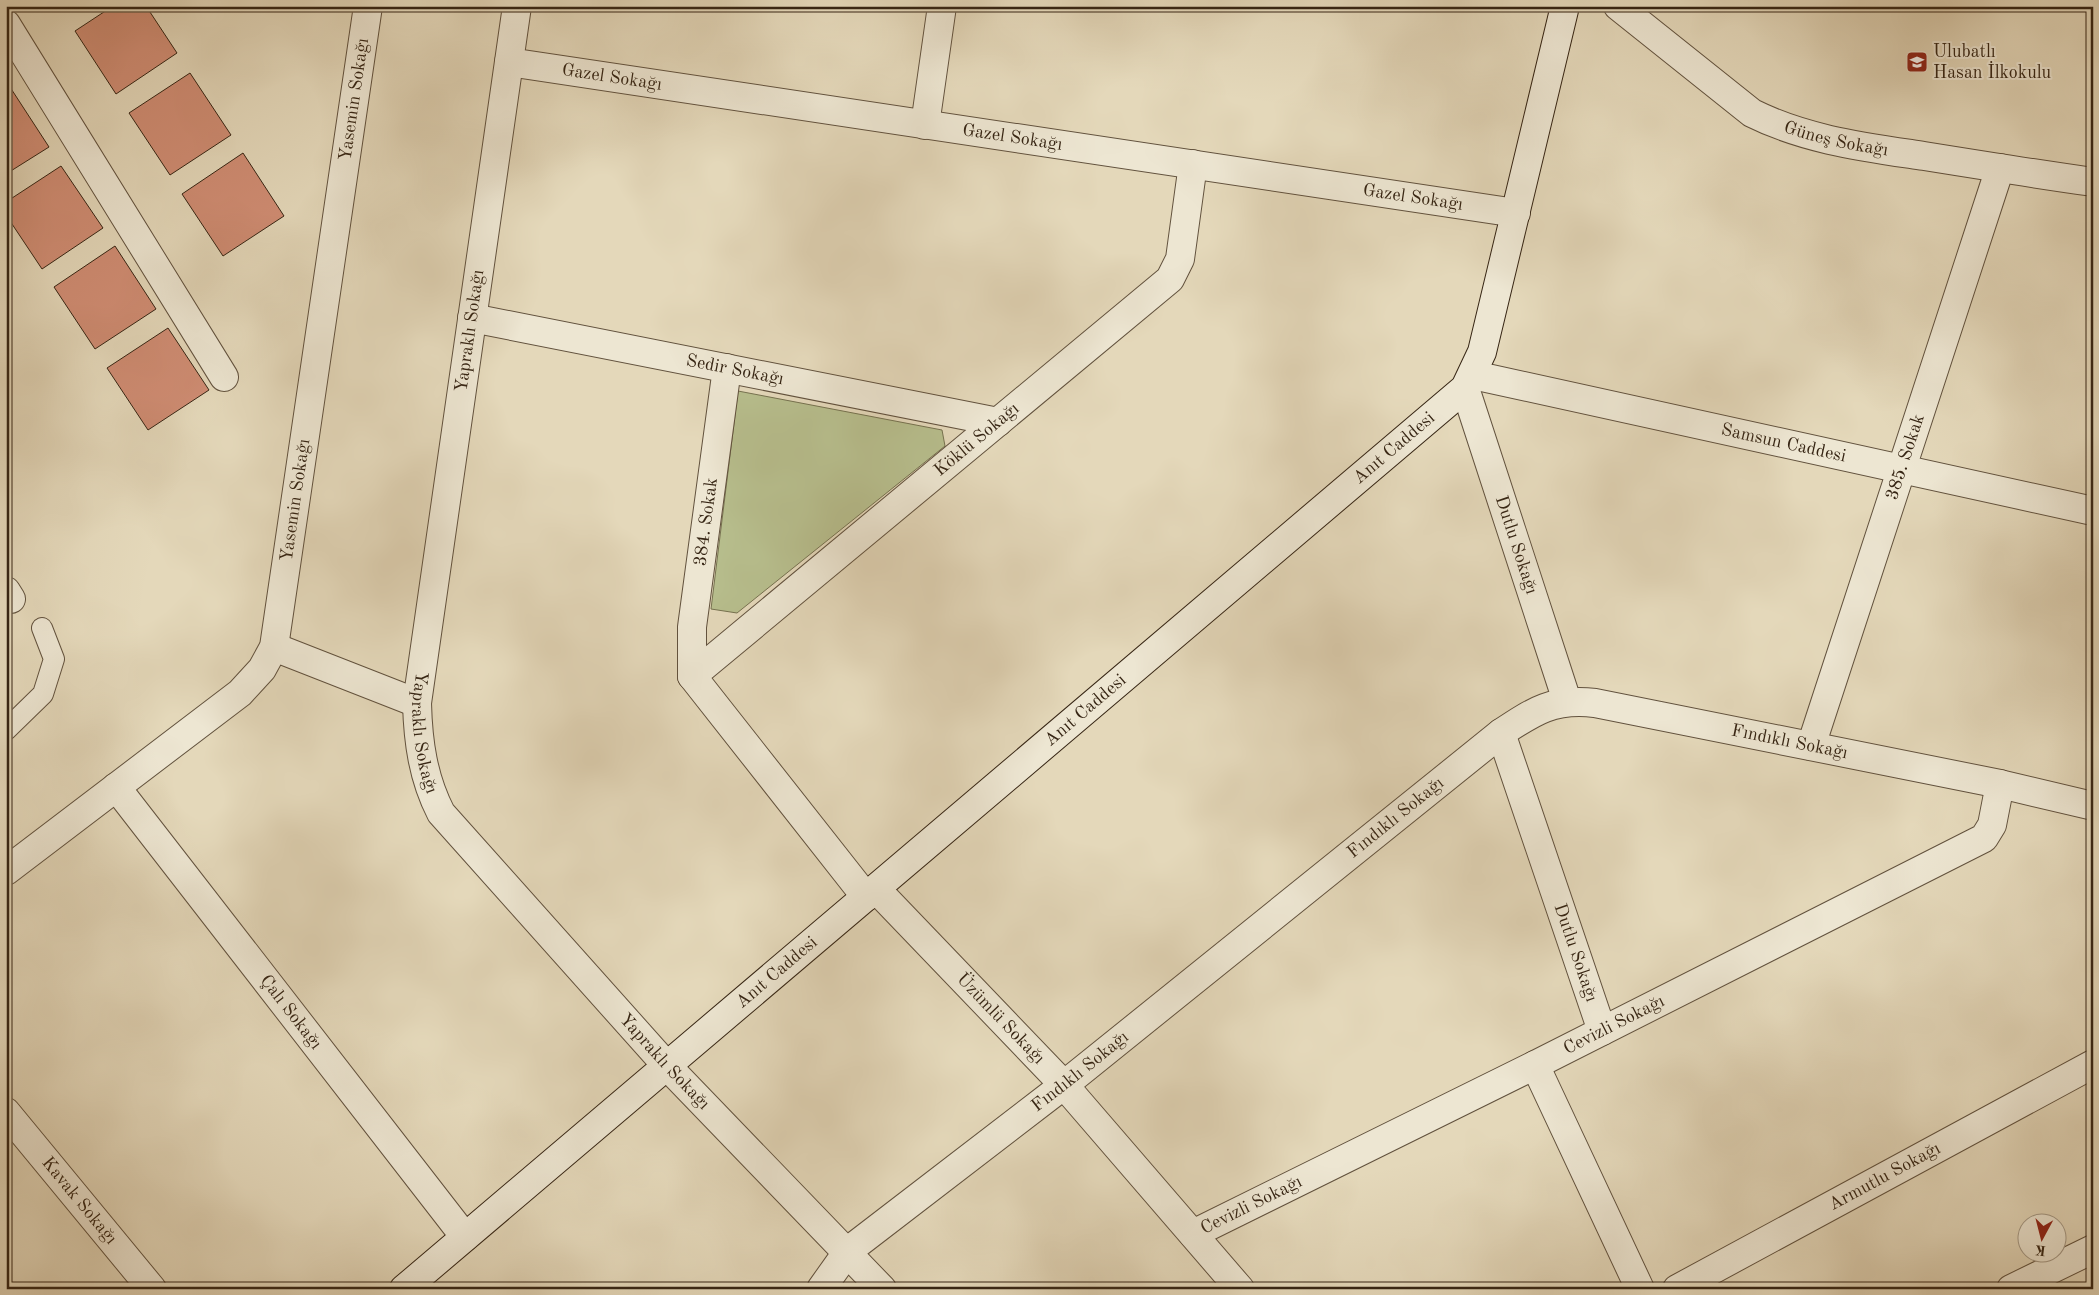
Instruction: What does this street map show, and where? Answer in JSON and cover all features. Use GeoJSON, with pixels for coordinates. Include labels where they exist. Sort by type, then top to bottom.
{"type":"FeatureCollection","features":[{"type":"Feature","properties":{"kind":"street","name":"Yasemin Sokağı"},"geometry":{"type":"LineString","coordinates":[[6,871],[240,693],[262,669],[274,647],[368,6]]}},
{"type":"Feature","properties":{"kind":"street","name":"Yapraklı Sokağı"},"geometry":{"type":"LineString","coordinates":[[517,6],[416,703],[417,726],[424,773],[440,813],[667,1066],[848,1251],[882,1289]]}},
{"type":"Feature","properties":{"kind":"street"},"geometry":{"type":"LineString","coordinates":[[925,124],[942,6]]}},
{"type":"Feature","properties":{"kind":"street","name":"Anıt Caddesi"},"geometry":{"type":"LineString","coordinates":[[404,1289],[1469,382],[1482,352],[1565,6]]}},
{"type":"Feature","properties":{"kind":"street","name":"Güneş Sokağı"},"geometry":{"type":"LineString","coordinates":[[1618,6],[1752,113],[1800,134],[1845,144],[2093,182]]}},
{"type":"Feature","properties":{"kind":"street"},"geometry":{"type":"LineString","coordinates":[[6,24],[224,377]]}},
{"type":"Feature","properties":{"kind":"street","name":"Gazel Sokağı"},"geometry":{"type":"LineString","coordinates":[[509,62],[1516,213]]}},
{"type":"Feature","properties":{"kind":"street","name":"Köklü Sokağı"},"geometry":{"type":"LineString","coordinates":[[692,676],[1173,274],[1180,259],[1193,164]]}},
{"type":"Feature","properties":{"kind":"street","name":"385. Sokak"},"geometry":{"type":"LineString","coordinates":[[1811,746],[2000,168]]}},
{"type":"Feature","properties":{"kind":"street","name":"Sedir Sokağı"},"geometry":{"type":"LineString","coordinates":[[472,318],[998,422]]}},
{"type":"Feature","properties":{"kind":"street","name":"384. Sokak"},"geometry":{"type":"LineString","coordinates":[[692,676],[692,627],[726,368]]}},
{"type":"Feature","properties":{"kind":"street","name":"Samsun Caddesi"},"geometry":{"type":"LineString","coordinates":[[1469,382],[1902,469],[2093,511]]}},
{"type":"Feature","properties":{"kind":"street","name":"Dutlu Sokağı"},"geometry":{"type":"LineString","coordinates":[[1469,382],[1567,701]]}},
{"type":"Feature","properties":{"kind":"street"},"geometry":{"type":"LineString","coordinates":[[274,647],[416,703]]}},
{"type":"Feature","properties":{"kind":"street","name":"Üzümlü Sokağı"},"geometry":{"type":"LineString","coordinates":[[692,676],[871,893],[1064,1085],[1240,1289]]}},
{"type":"Feature","properties":{"kind":"street","name":"Fındıklı Sokağı"},"geometry":{"type":"LineString","coordinates":[[820,1289],[848,1251],[1064,1085],[1501,733],[1535,711],[1567,701],[1595,703],[2000,784],[2093,806]]}},
{"type":"Feature","properties":{"kind":"street","name":"Dutlu Sokağı"},"geometry":{"type":"LineString","coordinates":[[1501,733],[1602,1031]]}},
{"type":"Feature","properties":{"kind":"street","name":"Cevizli Sokağı"},"geometry":{"type":"LineString","coordinates":[[1193,1234],[1535,1065],[1984,838],[1992,825],[2000,784]]}},
{"type":"Feature","properties":{"kind":"street","name":"Çalı Sokağı"},"geometry":{"type":"LineString","coordinates":[[116,787],[465,1237]]}},
{"type":"Feature","properties":{"kind":"street","name":"Armutlu Sokağı"},"geometry":{"type":"LineString","coordinates":[[1677,1289],[2093,1064]]}},
{"type":"Feature","properties":{"kind":"street"},"geometry":{"type":"LineString","coordinates":[[1535,1065],[1640,1289]]}},
{"type":"Feature","properties":{"kind":"street","name":"Kavak Sokağı"},"geometry":{"type":"LineString","coordinates":[[6,1112],[152,1289]]}},
{"type":"Feature","properties":{"kind":"street"},"geometry":{"type":"LineString","coordinates":[[2017,1287],[2093,1249]]}},
{"type":"Feature","properties":{"kind":"lane"},"geometry":{"type":"LineString","coordinates":[[6,730],[42,694],[54,659],[42,628]]}},
{"type":"Feature","properties":{"kind":"green space"},"geometry":{"type":"Polygon","coordinates":[[[738,391],[942,430],[945,446],[737,613],[711,609],[738,391]]]}},
{"type":"Feature","properties":{"kind":"building"},"geometry":{"type":"Polygon","coordinates":[[[113,6],[146,6],[177,53],[116,94],[75,31],[113,6]]]}},
{"type":"Feature","properties":{"kind":"building"},"geometry":{"type":"Polygon","coordinates":[[[190,73],[231,135],[170,175],[129,113],[190,73]]]}},
{"type":"Feature","properties":{"kind":"building"},"geometry":{"type":"Polygon","coordinates":[[[8,84],[49,147],[6,174],[6,85],[8,84]]]}},
{"type":"Feature","properties":{"kind":"building"},"geometry":{"type":"Polygon","coordinates":[[[243,153],[284,216],[223,256],[182,194],[243,153]]]}},
{"type":"Feature","properties":{"kind":"building"},"geometry":{"type":"Polygon","coordinates":[[[61,166],[103,228],[42,269],[6,215],[6,202],[61,166]]]}},
{"type":"Feature","properties":{"kind":"building"},"geometry":{"type":"Polygon","coordinates":[[[115,246],[156,309],[95,349],[54,287],[115,246]]]}},
{"type":"Feature","properties":{"kind":"building"},"geometry":{"type":"Polygon","coordinates":[[[168,328],[209,390],[148,430],[107,368],[168,328]]]}},
{"type":"Feature","properties":{"kind":"place","name":"Ulubatlı Hasan İlkokulu"},"geometry":{"type":"Point","coordinates":[1917,62]}}]}
